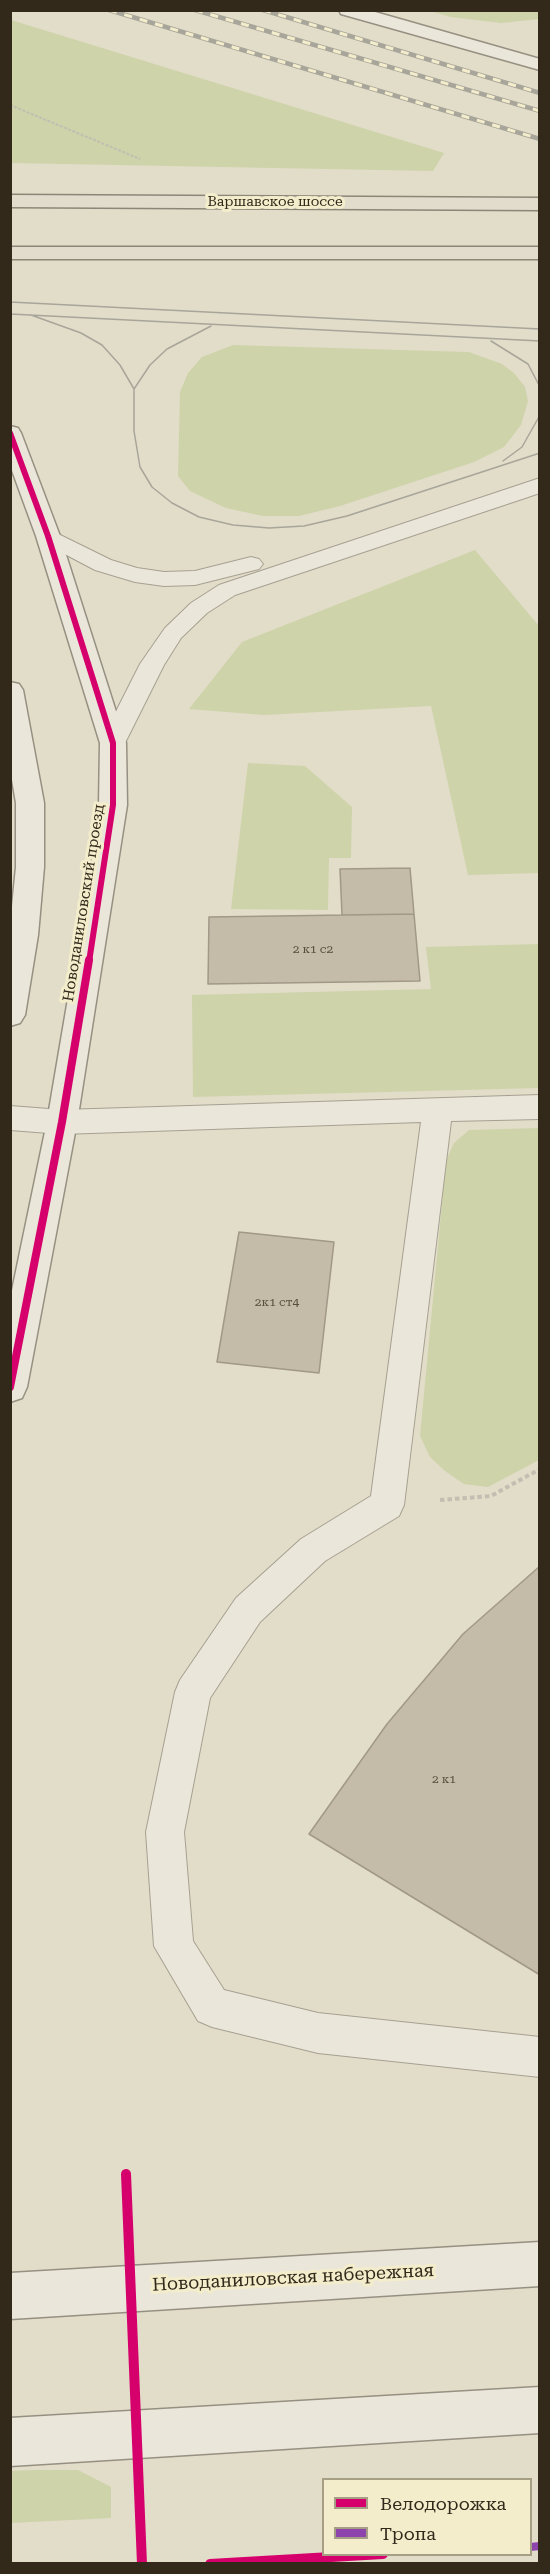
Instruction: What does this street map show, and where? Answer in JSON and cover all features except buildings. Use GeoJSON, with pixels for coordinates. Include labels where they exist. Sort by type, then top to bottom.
{"type":"FeatureCollection","features":[{"type":"Feature","properties":{"kind":"main road","name":"Варшавское шоссе"},"geometry":{"type":"LineString","coordinates":[[10,201],[540,204]]}},
{"type":"Feature","properties":{"kind":"main road"},"geometry":{"type":"LineString","coordinates":[[10,253],[540,253]]}},
{"type":"Feature","properties":{"kind":"street"},"geometry":{"type":"LineString","coordinates":[[346,10],[540,65]]}},
{"type":"Feature","properties":{"kind":"street","name":"Новоданиловский проезд"},"geometry":{"type":"LineString","coordinates":[[10,433],[48,536],[113,743],[113,805],[108,846],[63,1122],[10,1387]]}},
{"type":"Feature","properties":{"kind":"street"},"geometry":{"type":"LineString","coordinates":[[10,690],[30,803],[30,867],[11,1008]]}},
{"type":"Feature","properties":{"kind":"street","name":"Новоданиловская набережная"},"geometry":{"type":"LineString","coordinates":[[10,2296],[540,2264]]}},
{"type":"Feature","properties":{"kind":"street"},"geometry":{"type":"LineString","coordinates":[[10,2442],[540,2410]]}},
{"type":"Feature","properties":{"kind":"lane"},"geometry":{"type":"LineString","coordinates":[[48,536],[103,565],[135,575],[164,579],[195,578],[219,574],[540,469]]}},
{"type":"Feature","properties":{"kind":"lane"},"geometry":{"type":"LineString","coordinates":[[113,743],[152,664],[174,633],[199,608],[227,590],[540,484]]}},
{"type":"Feature","properties":{"kind":"lane"},"geometry":{"type":"LineString","coordinates":[[10,1118],[63,1122],[540,1107]]}},
{"type":"Feature","properties":{"kind":"lane"},"geometry":{"type":"LineString","coordinates":[[438,1109],[387,1505],[313,1550],[248,1610],[193,1692],[165,1832],[174,1946],[212,2007],[318,2033],[540,2057]]}},
{"type":"Feature","properties":{"kind":"path"},"geometry":{"type":"LineString","coordinates":[[10,105],[146,162]]}},
{"type":"Feature","properties":{"kind":"path"},"geometry":{"type":"LineString","coordinates":[[387,1505],[491,1496],[540,1469]]}},
{"type":"Feature","properties":{"kind":"green space"},"geometry":{"type":"Polygon","coordinates":[[[430,11],[539,11],[539,19],[501,23],[451,17],[430,11]]]}},
{"type":"Feature","properties":{"kind":"green space"},"geometry":{"type":"Polygon","coordinates":[[[11,20],[444,153],[433,171],[11,163],[11,20]]]}},
{"type":"Feature","properties":{"kind":"green space"},"geometry":{"type":"Polygon","coordinates":[[[233,345],[469,352],[502,364],[514,373],[525,387],[528,401],[521,425],[504,447],[474,462],[340,506],[299,516],[263,516],[226,508],[190,491],[178,476],[180,392],[188,373],[202,357],[233,345]]]}},
{"type":"Feature","properties":{"kind":"green space"},"geometry":{"type":"Polygon","coordinates":[[[475,550],[539,626],[539,873],[468,875],[431,706],[264,715],[189,709],[242,642],[475,550]]]}},
{"type":"Feature","properties":{"kind":"green space"},"geometry":{"type":"Polygon","coordinates":[[[248,763],[305,766],[352,807],[351,858],[329,858],[328,910],[231,909],[248,763]]]}},
{"type":"Feature","properties":{"kind":"green space"},"geometry":{"type":"Polygon","coordinates":[[[539,944],[539,1088],[193,1097],[192,995],[431,989],[426,947],[539,944]]]}},
{"type":"Feature","properties":{"kind":"green space"},"geometry":{"type":"Polygon","coordinates":[[[539,1128],[539,1460],[488,1487],[464,1484],[430,1457],[420,1436],[446,1161],[454,1143],[469,1130],[539,1128]]]}},
{"type":"Feature","properties":{"kind":"green space"},"geometry":{"type":"Polygon","coordinates":[[[78,2470],[111,2487],[111,2518],[11,2523],[11,2471],[78,2470]]]}},
{"type":"Feature","properties":{"kind":"tram line"},"geometry":{"type":"LineString","coordinates":[[10,302],[540,329]]}},
{"type":"Feature","properties":{"kind":"tram line"},"geometry":{"type":"LineString","coordinates":[[10,314],[31,315]]}},
{"type":"Feature","properties":{"kind":"tram line"},"geometry":{"type":"LineString","coordinates":[[31,315],[540,341]]}},
{"type":"Feature","properties":{"kind":"tram line"},"geometry":{"type":"LineString","coordinates":[[31,315],[81,333],[102,345],[120,365],[134,389]]}},
{"type":"Feature","properties":{"kind":"tram line"},"geometry":{"type":"LineString","coordinates":[[134,389],[150,365],[167,349],[211,326]]}},
{"type":"Feature","properties":{"kind":"tram line"},"geometry":{"type":"LineString","coordinates":[[491,341],[528,364],[540,387]]}},
{"type":"Feature","properties":{"kind":"tram line"},"geometry":{"type":"LineString","coordinates":[[134,389],[134,431],[140,467],[152,487],[172,503],[199,517],[233,525],[269,528],[304,526],[347,516],[540,453]]}},
{"type":"Feature","properties":{"kind":"tram line"},"geometry":{"type":"LineString","coordinates":[[503,461],[522,447],[540,415]]}},
{"type":"Feature","properties":{"kind":"railway"},"geometry":{"type":"LineString","coordinates":[[109,10],[540,139]]}},
{"type":"Feature","properties":{"kind":"railway"},"geometry":{"type":"LineString","coordinates":[[195,10],[540,111]]}},
{"type":"Feature","properties":{"kind":"railway"},"geometry":{"type":"LineString","coordinates":[[263,10],[540,93]]}},
{"type":"Feature","properties":{"kind":"marked path"},"geometry":{"type":"LineString","coordinates":[[532,2547],[540,2546]]}},
{"type":"Feature","properties":{"kind":"cycle path"},"geometry":{"type":"LineString","coordinates":[[10,433],[48,536],[113,743],[113,805],[108,846],[62,1122],[10,1387]]}},
{"type":"Feature","properties":{"kind":"cycle path"},"geometry":{"type":"LineString","coordinates":[[126,2174],[142,2564]]}},
{"type":"Feature","properties":{"kind":"cycle path"},"geometry":{"type":"LineString","coordinates":[[210,2564],[348,2556]]}}]}
